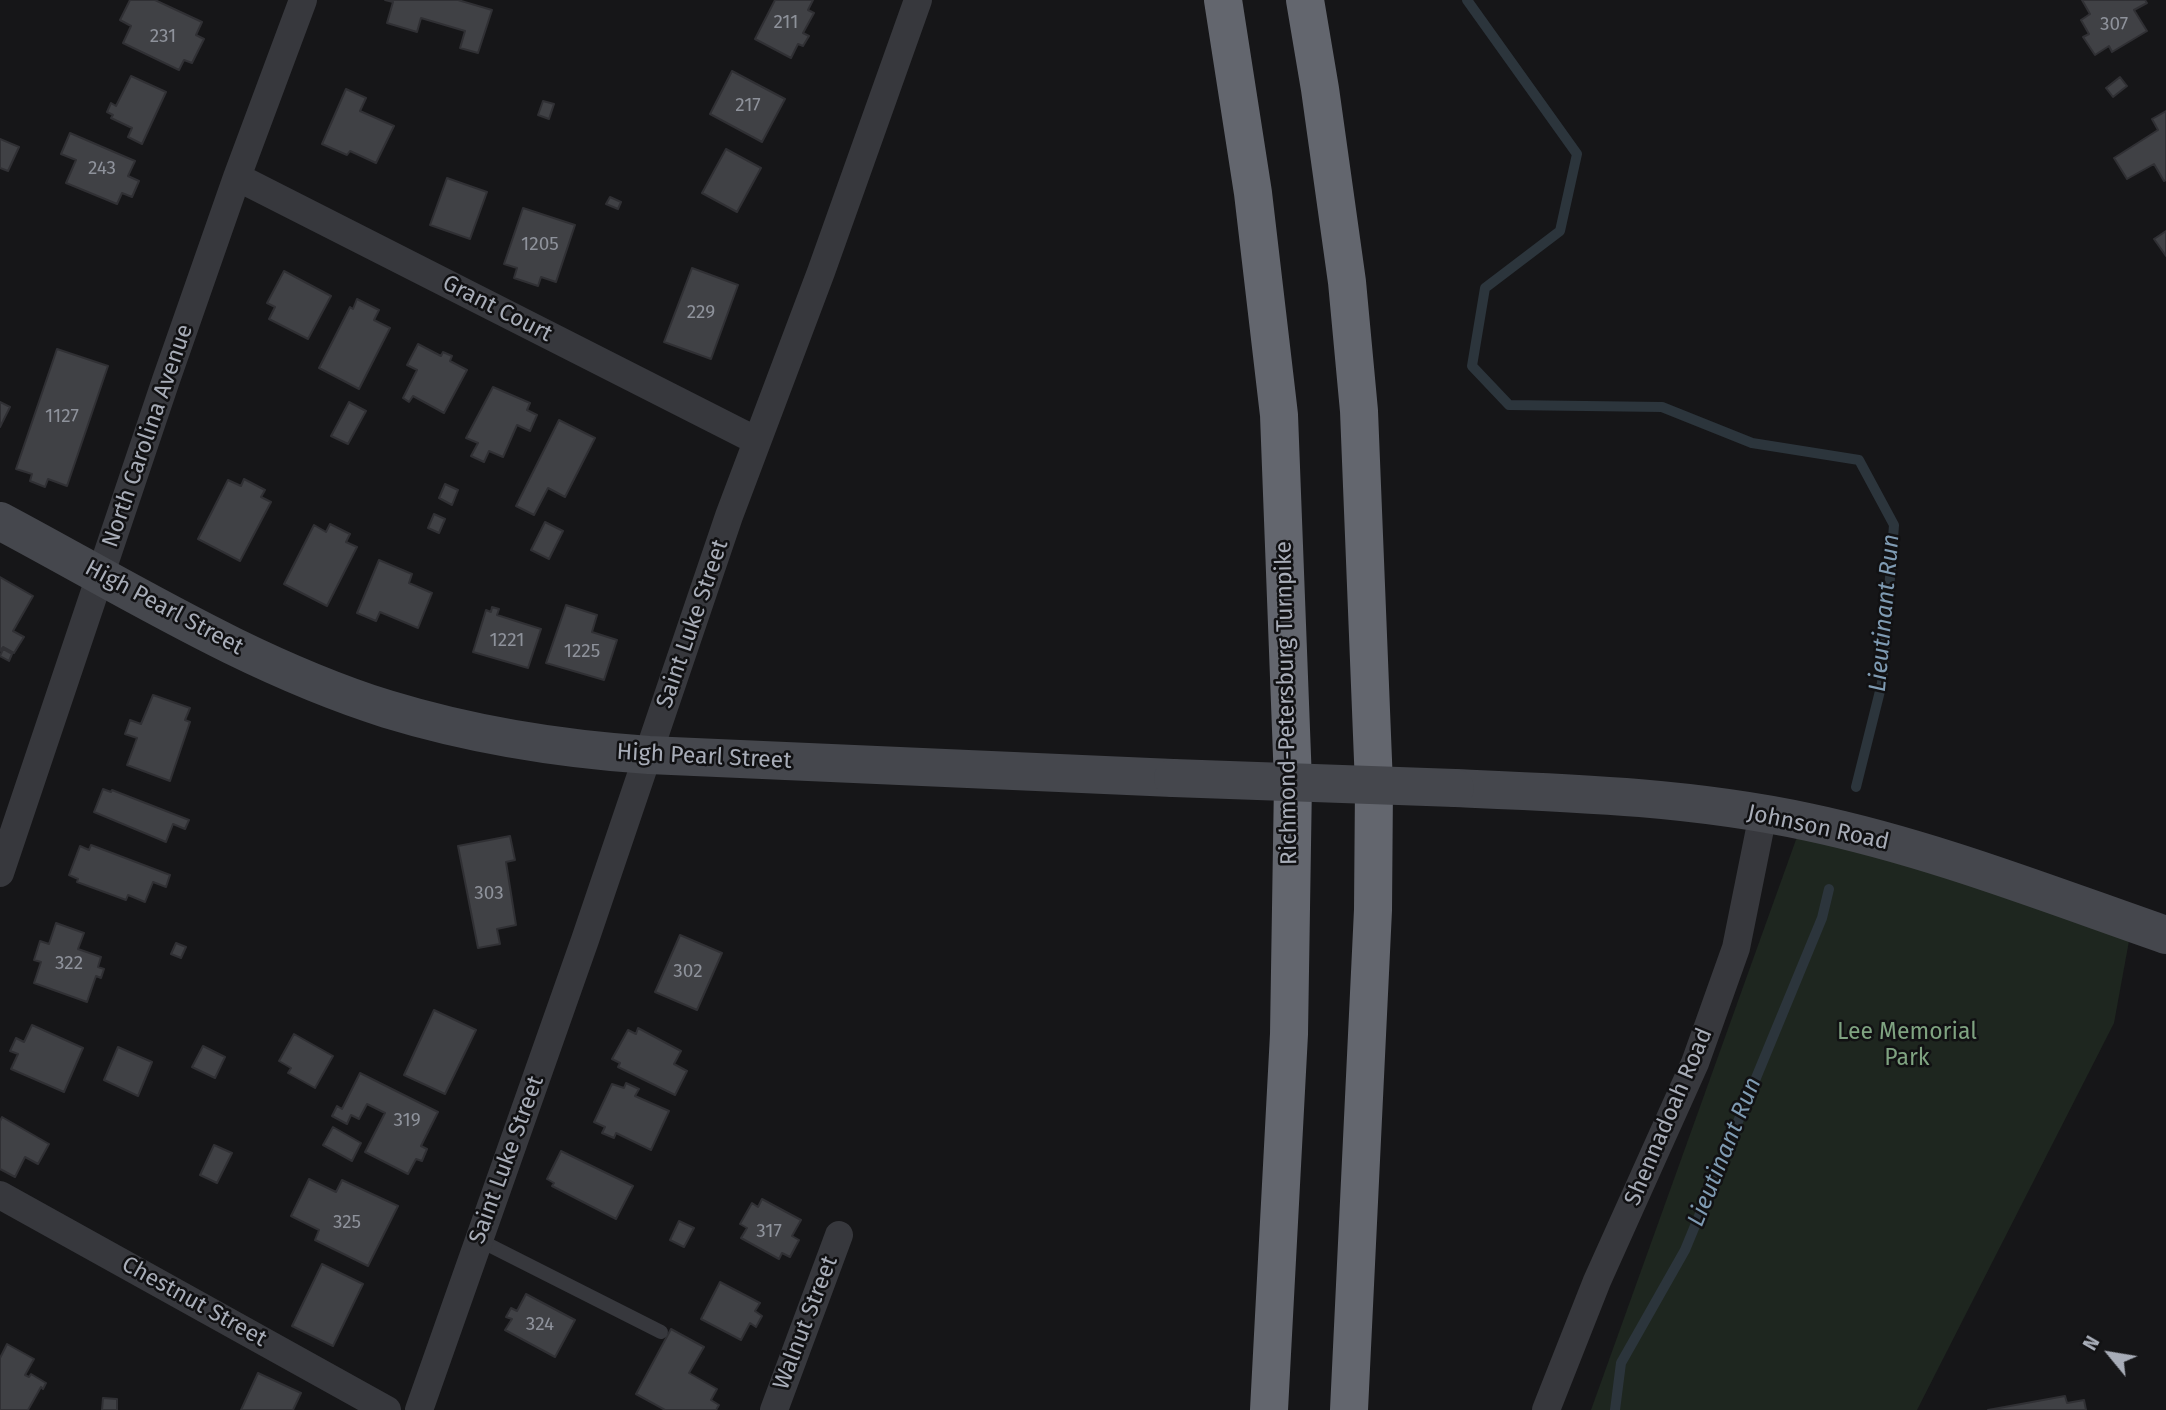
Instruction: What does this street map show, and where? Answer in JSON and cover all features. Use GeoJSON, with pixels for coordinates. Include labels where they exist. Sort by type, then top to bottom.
{"type":"FeatureCollection","features":[{"type":"Feature","properties":{"kind":"highway","name":"Richmond-Petersburg Turnpike"},"geometry":{"type":"LineString","coordinates":[[1223,0],[1253,193],[1279,415],[1293,782],[1289,1034],[1269,1410]]}},
{"type":"Feature","properties":{"kind":"highway"},"geometry":{"type":"LineString","coordinates":[[1305,0],[1347,282],[1359,411],[1374,785],[1374,911],[1349,1410]]}},
{"type":"Feature","properties":{"kind":"street","name":"North Carolina Avenue"},"geometry":{"type":"LineString","coordinates":[[0,873],[237,177],[303,0]]}},
{"type":"Feature","properties":{"kind":"street","name":"Saint Luke Street"},"geometry":{"type":"LineString","coordinates":[[419,1410],[757,441],[821,272],[918,0]]}},
{"type":"Feature","properties":{"kind":"street","name":"Grant Court"},"geometry":{"type":"LineString","coordinates":[[237,177],[757,441]]}},
{"type":"Feature","properties":{"kind":"street","name":"High Pearl Street"},"geometry":{"type":"LineString","coordinates":[[0,521],[205,632],[294,674],[387,709],[482,734],[580,750],[649,755],[1455,788]]}},
{"type":"Feature","properties":{"kind":"street","name":"Johnson Road"},"geometry":{"type":"LineString","coordinates":[[1455,788],[1603,794],[1695,803],[1808,822],[1942,856],[2166,935]]}},
{"type":"Feature","properties":{"kind":"street","name":"Shennadoah Road"},"geometry":{"type":"LineString","coordinates":[[1546,1410],[1597,1281],[1695,1063],[1736,948],[1763,814]]}},
{"type":"Feature","properties":{"kind":"street","name":"Chestnut Street"},"geometry":{"type":"LineString","coordinates":[[0,1195],[387,1410]]}},
{"type":"Feature","properties":{"kind":"street","name":"Walnut Street"},"geometry":{"type":"LineString","coordinates":[[774,1410],[839,1235]]}},
{"type":"Feature","properties":{"kind":"lane"},"geometry":{"type":"LineString","coordinates":[[479,1240],[661,1332]]}},
{"type":"Feature","properties":{"kind":"green space","name":"Lee Memorial Park"},"geometry":{"type":"Polygon","coordinates":[[[1802,823],[2129,941],[2114,1023],[1917,1410],[1591,1410],[1802,823]]]}},
{"type":"Feature","properties":{"kind":"building"},"geometry":{"type":"Polygon","coordinates":[[[130,0],[155,0],[202,22],[196,35],[204,39],[192,63],[184,60],[179,70],[123,43],[131,26],[120,20],[130,0]]]}},
{"type":"Feature","properties":{"kind":"building"},"geometry":{"type":"Polygon","coordinates":[[[385,0],[458,0],[492,10],[478,53],[460,48],[465,31],[421,18],[417,32],[387,23],[393,2],[385,0]]]}},
{"type":"Feature","properties":{"kind":"building"},"geometry":{"type":"Polygon","coordinates":[[[775,0],[813,0],[808,10],[814,13],[803,33],[809,36],[803,46],[798,44],[791,58],[755,39],[775,0]]]}},
{"type":"Feature","properties":{"kind":"building"},"geometry":{"type":"Polygon","coordinates":[[[2082,0],[2145,0],[2147,3],[2134,10],[2147,31],[2112,52],[2109,46],[2095,55],[2083,37],[2089,34],[2081,20],[2090,14],[2082,0]]]}},
{"type":"Feature","properties":{"kind":"building"},"geometry":{"type":"Polygon","coordinates":[[[732,71],[785,99],[762,142],[710,114],[732,71]]]}},
{"type":"Feature","properties":{"kind":"building"},"geometry":{"type":"Polygon","coordinates":[[[131,76],[166,92],[142,144],[128,137],[132,128],[111,118],[113,115],[107,112],[111,103],[116,106],[131,76]]]}},
{"type":"Feature","properties":{"kind":"building"},"geometry":{"type":"Polygon","coordinates":[[[2120,77],[2127,86],[2113,97],[2106,88],[2120,77]]]}},
{"type":"Feature","properties":{"kind":"building"},"geometry":{"type":"Polygon","coordinates":[[[346,89],[366,98],[360,111],[394,126],[376,163],[350,151],[347,155],[322,144],[346,89]]]}},
{"type":"Feature","properties":{"kind":"building"},"geometry":{"type":"Polygon","coordinates":[[[543,101],[554,104],[549,119],[538,115],[543,101]]]}},
{"type":"Feature","properties":{"kind":"building"},"geometry":{"type":"Polygon","coordinates":[[[2166,111],[2166,180],[2164,181],[2154,164],[2127,179],[2114,158],[2158,130],[2152,119],[2166,111]]]}},
{"type":"Feature","properties":{"kind":"building"},"geometry":{"type":"Polygon","coordinates":[[[70,133],[135,161],[128,176],[139,181],[132,197],[122,193],[117,204],[66,183],[76,160],[61,154],[70,133]]]}},
{"type":"Feature","properties":{"kind":"building"},"geometry":{"type":"Polygon","coordinates":[[[0,139],[19,147],[8,171],[0,168],[0,139]]]}},
{"type":"Feature","properties":{"kind":"building"},"geometry":{"type":"Polygon","coordinates":[[[726,149],[761,168],[737,212],[702,193],[726,149]]]}},
{"type":"Feature","properties":{"kind":"building"},"geometry":{"type":"Polygon","coordinates":[[[447,178],[487,192],[470,239],[430,225],[447,178]]]}},
{"type":"Feature","properties":{"kind":"building"},"geometry":{"type":"Polygon","coordinates":[[[610,197],[621,202],[618,209],[606,204],[610,197]]]}},
{"type":"Feature","properties":{"kind":"building"},"geometry":{"type":"Polygon","coordinates":[[[523,208],[575,225],[556,282],[541,277],[538,286],[514,278],[517,268],[504,264],[523,208]]]}},
{"type":"Feature","properties":{"kind":"building"},"geometry":{"type":"Polygon","coordinates":[[[2166,231],[2166,256],[2154,239],[2166,231]]]}},
{"type":"Feature","properties":{"kind":"building"},"geometry":{"type":"Polygon","coordinates":[[[692,268],[738,285],[711,359],[664,342],[692,268]]]}},
{"type":"Feature","properties":{"kind":"building"},"geometry":{"type":"Polygon","coordinates":[[[284,271],[331,296],[308,339],[269,319],[275,307],[267,303],[284,271]]]}},
{"type":"Feature","properties":{"kind":"building"},"geometry":{"type":"Polygon","coordinates":[[[357,299],[379,310],[374,320],[390,328],[359,389],[319,368],[350,307],[353,309],[357,299]]]}},
{"type":"Feature","properties":{"kind":"building"},"geometry":{"type":"Polygon","coordinates":[[[418,344],[441,356],[443,352],[452,356],[450,361],[467,370],[444,413],[413,396],[409,402],[403,398],[417,370],[407,365],[418,344]]]}},
{"type":"Feature","properties":{"kind":"building"},"geometry":{"type":"Polygon","coordinates":[[[57,349],[108,366],[67,486],[48,479],[45,487],[30,481],[32,474],[16,469],[57,349]]]}},
{"type":"Feature","properties":{"kind":"building"},"geometry":{"type":"Polygon","coordinates":[[[493,387],[530,403],[527,410],[537,415],[530,431],[517,425],[503,457],[489,451],[484,462],[471,456],[478,443],[466,438],[493,387]]]}},
{"type":"Feature","properties":{"kind":"building"},"geometry":{"type":"Polygon","coordinates":[[[0,402],[10,407],[0,427],[0,402]]]}},
{"type":"Feature","properties":{"kind":"building"},"geometry":{"type":"Polygon","coordinates":[[[349,402],[366,411],[348,444],[331,436],[349,402]]]}},
{"type":"Feature","properties":{"kind":"building"},"geometry":{"type":"Polygon","coordinates":[[[559,420],[595,438],[565,497],[548,488],[534,515],[516,506],[559,420]]]}},
{"type":"Feature","properties":{"kind":"building"},"geometry":{"type":"Polygon","coordinates":[[[244,479],[265,490],[261,497],[271,502],[240,561],[198,539],[228,480],[241,486],[244,479]]]}},
{"type":"Feature","properties":{"kind":"building"},"geometry":{"type":"Polygon","coordinates":[[[445,484],[458,490],[452,505],[439,498],[445,484]]]}},
{"type":"Feature","properties":{"kind":"building"},"geometry":{"type":"Polygon","coordinates":[[[434,514],[445,519],[439,533],[428,528],[434,514]]]}},
{"type":"Feature","properties":{"kind":"building"},"geometry":{"type":"Polygon","coordinates":[[[545,522],[563,531],[549,559],[531,550],[545,522]]]}},
{"type":"Feature","properties":{"kind":"building"},"geometry":{"type":"Polygon","coordinates":[[[330,524],[350,534],[346,542],[357,547],[327,606],[284,584],[314,525],[326,532],[330,524]]]}},
{"type":"Feature","properties":{"kind":"building"},"geometry":{"type":"Polygon","coordinates":[[[379,560],[412,574],[409,583],[432,593],[418,628],[380,612],[376,621],[357,613],[379,560]]]}},
{"type":"Feature","properties":{"kind":"building"},"geometry":{"type":"Polygon","coordinates":[[[0,577],[33,596],[13,631],[24,637],[14,653],[3,647],[0,651],[0,577]]]}},
{"type":"Feature","properties":{"kind":"building"},"geometry":{"type":"Polygon","coordinates":[[[566,605],[597,615],[592,632],[617,640],[604,680],[546,663],[566,605]]]}},
{"type":"Feature","properties":{"kind":"building"},"geometry":{"type":"Polygon","coordinates":[[[492,607],[499,609],[497,615],[541,629],[528,668],[473,652],[486,610],[491,612],[492,607]]]}},
{"type":"Feature","properties":{"kind":"building"},"geometry":{"type":"Polygon","coordinates":[[[3,649],[12,654],[9,661],[0,656],[3,649]]]}},
{"type":"Feature","properties":{"kind":"building"},"geometry":{"type":"Polygon","coordinates":[[[153,695],[190,708],[185,720],[190,722],[170,781],[127,765],[137,738],[125,734],[130,720],[141,724],[153,695]]]}},
{"type":"Feature","properties":{"kind":"building"},"geometry":{"type":"Polygon","coordinates":[[[103,789],[112,790],[189,820],[185,829],[173,824],[166,842],[94,812],[103,789]]]}},
{"type":"Feature","properties":{"kind":"building"},"geometry":{"type":"Polygon","coordinates":[[[510,836],[515,860],[506,862],[516,925],[497,929],[500,944],[478,948],[458,846],[510,836]]]}},
{"type":"Feature","properties":{"kind":"building"},"geometry":{"type":"Polygon","coordinates":[[[91,845],[170,875],[166,887],[153,882],[145,902],[128,895],[126,900],[77,882],[78,879],[69,875],[80,846],[89,850],[91,845]]]}},
{"type":"Feature","properties":{"kind":"building"},"geometry":{"type":"Polygon","coordinates":[[[56,923],[84,933],[78,949],[101,957],[98,967],[104,969],[101,978],[96,976],[87,1002],[34,983],[41,962],[34,960],[40,941],[49,944],[56,923]]]}},
{"type":"Feature","properties":{"kind":"building"},"geometry":{"type":"Polygon","coordinates":[[[680,935],[722,953],[697,1010],[655,992],[680,935]]]}},
{"type":"Feature","properties":{"kind":"building"},"geometry":{"type":"Polygon","coordinates":[[[176,943],[186,947],[181,958],[171,954],[176,943]]]}},
{"type":"Feature","properties":{"kind":"building"},"geometry":{"type":"Polygon","coordinates":[[[434,1010],[476,1030],[445,1094],[404,1075],[434,1010]]]}},
{"type":"Feature","properties":{"kind":"building"},"geometry":{"type":"Polygon","coordinates":[[[32,1025],[83,1048],[64,1092],[11,1069],[18,1054],[10,1051],[16,1038],[24,1042],[32,1025]]]}},
{"type":"Feature","properties":{"kind":"building"},"geometry":{"type":"Polygon","coordinates":[[[638,1028],[681,1051],[674,1064],[687,1071],[675,1095],[618,1067],[620,1063],[612,1059],[628,1030],[636,1034],[638,1028]]]}},
{"type":"Feature","properties":{"kind":"building"},"geometry":{"type":"Polygon","coordinates":[[[294,1034],[333,1056],[315,1088],[288,1073],[291,1068],[279,1061],[294,1034]]]}},
{"type":"Feature","properties":{"kind":"building"},"geometry":{"type":"Polygon","coordinates":[[[203,1046],[225,1057],[215,1078],[192,1067],[203,1046]]]}},
{"type":"Feature","properties":{"kind":"building"},"geometry":{"type":"Polygon","coordinates":[[[118,1047],[152,1062],[138,1096],[104,1080],[118,1047]]]}},
{"type":"Feature","properties":{"kind":"building"},"geometry":{"type":"Polygon","coordinates":[[[360,1073],[438,1112],[421,1146],[427,1149],[422,1161],[416,1159],[408,1174],[365,1152],[385,1113],[367,1104],[359,1119],[351,1115],[347,1124],[332,1116],[337,1106],[342,1109],[360,1073]]]}},
{"type":"Feature","properties":{"kind":"building"},"geometry":{"type":"Polygon","coordinates":[[[626,1083],[639,1089],[635,1096],[669,1111],[651,1150],[616,1133],[614,1138],[602,1133],[605,1127],[594,1122],[612,1084],[624,1088],[626,1083]]]}},
{"type":"Feature","properties":{"kind":"building"},"geometry":{"type":"Polygon","coordinates":[[[2,1117],[49,1144],[38,1164],[25,1157],[15,1177],[0,1169],[2,1117]]]}},
{"type":"Feature","properties":{"kind":"building"},"geometry":{"type":"Polygon","coordinates":[[[333,1127],[361,1143],[352,1161],[323,1145],[333,1127]]]}},
{"type":"Feature","properties":{"kind":"building"},"geometry":{"type":"Polygon","coordinates":[[[214,1145],[232,1153],[217,1183],[200,1175],[214,1145]]]}},
{"type":"Feature","properties":{"kind":"building"},"geometry":{"type":"Polygon","coordinates":[[[561,1151],[633,1186],[616,1219],[552,1186],[554,1183],[547,1179],[561,1151]]]}},
{"type":"Feature","properties":{"kind":"building"},"geometry":{"type":"Polygon","coordinates":[[[309,1179],[336,1192],[342,1180],[398,1206],[368,1266],[315,1240],[319,1230],[291,1216],[309,1179]]]}},
{"type":"Feature","properties":{"kind":"building"},"geometry":{"type":"Polygon","coordinates":[[[762,1199],[801,1220],[792,1236],[799,1240],[790,1257],[782,1253],[779,1259],[741,1238],[747,1228],[740,1224],[752,1203],[758,1207],[762,1199]]]}},
{"type":"Feature","properties":{"kind":"building"},"geometry":{"type":"Polygon","coordinates":[[[679,1221],[694,1228],[684,1247],[670,1240],[679,1221]]]}},
{"type":"Feature","properties":{"kind":"building"},"geometry":{"type":"Polygon","coordinates":[[[322,1264],[363,1284],[333,1346],[292,1326],[322,1264]]]}},
{"type":"Feature","properties":{"kind":"building"},"geometry":{"type":"Polygon","coordinates":[[[720,1282],[760,1303],[755,1311],[762,1316],[756,1327],[750,1323],[741,1340],[701,1319],[720,1282]]]}},
{"type":"Feature","properties":{"kind":"building"},"geometry":{"type":"Polygon","coordinates":[[[526,1294],[575,1320],[555,1357],[505,1330],[512,1319],[506,1317],[511,1308],[517,1311],[526,1294]]]}},
{"type":"Feature","properties":{"kind":"building"},"geometry":{"type":"Polygon","coordinates":[[[671,1329],[704,1347],[689,1373],[717,1389],[711,1400],[719,1405],[716,1410],[665,1410],[636,1394],[671,1329]]]}},
{"type":"Feature","properties":{"kind":"building"},"geometry":{"type":"Polygon","coordinates":[[[7,1344],[34,1359],[25,1375],[29,1377],[31,1374],[46,1383],[28,1410],[0,1410],[0,1358],[7,1344]]]}},
{"type":"Feature","properties":{"kind":"building"},"geometry":{"type":"Polygon","coordinates":[[[258,1373],[301,1393],[293,1410],[241,1410],[258,1373]]]}},
{"type":"Feature","properties":{"kind":"building"},"geometry":{"type":"Polygon","coordinates":[[[2065,1396],[2067,1403],[2084,1400],[2086,1410],[1988,1410],[2065,1396]]]}},
{"type":"Feature","properties":{"kind":"building"},"geometry":{"type":"Polygon","coordinates":[[[103,1398],[117,1399],[117,1410],[102,1410],[103,1398]]]}},
{"type":"Feature","properties":{"kind":"waterway","name":"Lieutinant Run"},"geometry":{"type":"LineString","coordinates":[[1467,0],[1577,154],[1560,231],[1485,288],[1472,366],[1509,405],[1662,407],[1752,443],[1859,460],[1894,525],[1882,683],[1856,787]]}},
{"type":"Feature","properties":{"kind":"waterway","name":"Lieutinant Run"},"geometry":{"type":"LineString","coordinates":[[1615,1410],[1621,1363],[1685,1250],[1822,918],[1829,889]]}}]}
